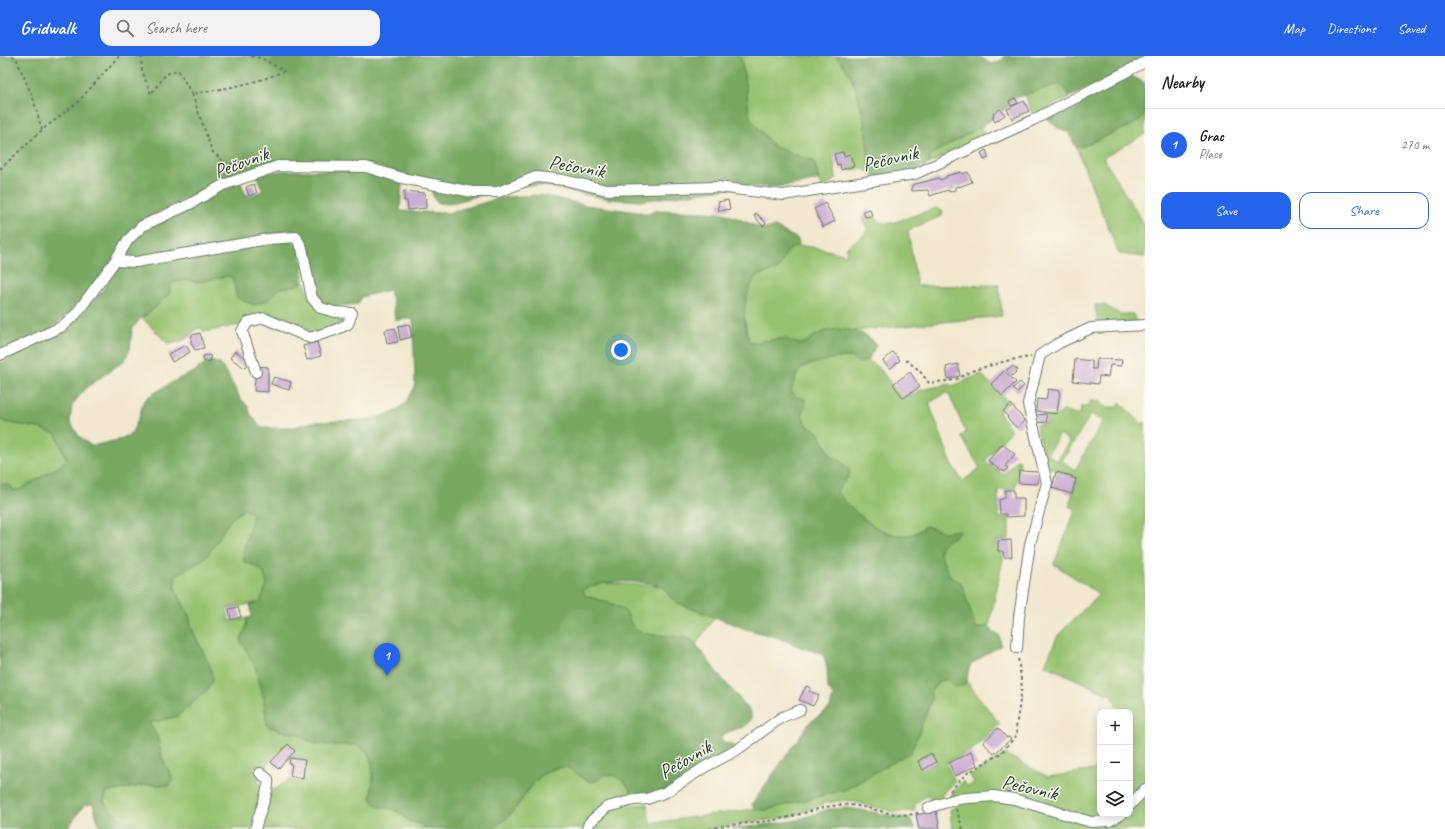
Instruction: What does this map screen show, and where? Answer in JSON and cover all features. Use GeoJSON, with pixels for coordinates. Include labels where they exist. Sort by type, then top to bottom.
{"type":"FeatureCollection","features":[{"type":"Feature","properties":{"kind":"street","name":"Pečovnik"},"geometry":{"type":"LineString","coordinates":[[0,355],[61,327],[76,314],[115,261],[128,240],[142,226],[190,204],[223,185],[278,166],[366,167],[402,178],[472,192],[498,192],[536,177],[564,180],[607,190],[718,187],[783,195],[915,174],[1033,120],[1145,62]]}},
{"type":"Feature","properties":{"kind":"street"},"geometry":{"type":"LineString","coordinates":[[115,261],[136,262],[268,239],[296,237],[302,248],[312,298],[321,308],[335,312],[352,313],[348,324],[310,338],[264,318],[248,322],[242,331],[256,372]]}},
{"type":"Feature","properties":{"kind":"street"},"geometry":{"type":"LineString","coordinates":[[1017,648],[1019,617],[1030,544],[1047,483],[1028,404],[1040,355],[1058,343],[1091,328],[1145,325]]}},
{"type":"Feature","properties":{"kind":"street","name":"Pečovnik"},"geometry":{"type":"LineString","coordinates":[[587,829],[589,823],[607,807],[634,800],[647,799],[666,792],[705,767],[737,750],[782,717],[800,710]]}},
{"type":"Feature","properties":{"kind":"street"},"geometry":{"type":"LineString","coordinates":[[255,829],[269,785],[268,779],[260,773]]}},
{"type":"Feature","properties":{"kind":"street"},"geometry":{"type":"LineString","coordinates":[[1133,802],[1145,789]]}},
{"type":"Feature","properties":{"kind":"street","name":"Pečovnik"},"geometry":{"type":"LineString","coordinates":[[928,808],[967,797],[994,796],[1014,799],[1096,822],[1110,821],[1117,817]]}},
{"type":"Feature","properties":{"kind":"path"},"geometry":{"type":"LineString","coordinates":[[12,56],[16,58],[34,98],[42,130]]}},
{"type":"Feature","properties":{"kind":"path"},"geometry":{"type":"LineString","coordinates":[[0,169],[42,130],[78,102],[119,56]]}},
{"type":"Feature","properties":{"kind":"path"},"geometry":{"type":"LineString","coordinates":[[141,56],[142,71],[151,94],[166,74],[178,70],[192,94],[212,151],[227,165],[253,157],[278,166]]}},
{"type":"Feature","properties":{"kind":"path"},"geometry":{"type":"LineString","coordinates":[[192,94],[272,77],[284,71],[261,58],[251,56]]}},
{"type":"Feature","properties":{"kind":"path"},"geometry":{"type":"LineString","coordinates":[[906,360],[919,370],[929,383],[955,380],[974,370],[1010,360],[1040,355]]}},
{"type":"Feature","properties":{"kind":"path"},"geometry":{"type":"LineString","coordinates":[[962,829],[957,810],[950,801],[946,799],[951,788],[966,774],[1001,753],[1017,735],[1016,728],[1022,687],[1017,648]]}},
{"type":"Feature","properties":{"kind":"path"},"geometry":{"type":"LineString","coordinates":[[710,829],[780,819],[839,805],[858,805],[898,814],[917,813],[928,808]]}},
{"type":"Feature","properties":{"kind":"green space"},"geometry":{"type":"Polygon","coordinates":[[[0,56],[741,56],[750,118],[774,147],[814,161],[819,180],[788,186],[740,187],[640,201],[608,199],[550,187],[528,185],[503,189],[449,204],[438,203],[432,194],[433,184],[368,164],[353,162],[279,163],[254,168],[235,174],[138,223],[79,306],[49,330],[0,351],[0,56]]]}},
{"type":"Feature","properties":{"kind":"green space"},"geometry":{"type":"Polygon","coordinates":[[[741,56],[836,56],[846,68],[853,81],[858,96],[865,127],[871,173],[862,169],[848,170],[845,153],[833,156],[836,178],[822,190],[814,161],[774,147],[750,118],[741,56]]]}},
{"type":"Feature","properties":{"kind":"green space"},"geometry":{"type":"Polygon","coordinates":[[[836,56],[979,56],[991,64],[1002,60],[1005,56],[1144,56],[1128,69],[1070,97],[1063,86],[1058,84],[1009,100],[1009,106],[981,127],[931,155],[929,164],[907,174],[877,179],[871,173],[862,111],[853,81],[846,68],[836,56]]]}},
{"type":"Feature","properties":{"kind":"green space"},"geometry":{"type":"Polygon","coordinates":[[[1132,76],[1145,83],[1145,116],[1132,125],[1083,146],[1076,147],[1068,132],[1056,127],[1048,119],[1132,76]]]}},
{"type":"Feature","properties":{"kind":"green space"},"geometry":{"type":"Polygon","coordinates":[[[1058,84],[1063,86],[1070,97],[1033,116],[1025,94],[1058,84]]]}},
{"type":"Feature","properties":{"kind":"green space"},"geometry":{"type":"Polygon","coordinates":[[[1145,116],[1145,134],[1103,158],[1145,226],[1145,257],[1119,254],[1076,147],[1083,146],[1132,125],[1145,116]]]}},
{"type":"Feature","properties":{"kind":"green space"},"geometry":{"type":"Polygon","coordinates":[[[978,128],[981,128],[985,136],[929,164],[931,155],[935,152],[978,128]]]}},
{"type":"Feature","properties":{"kind":"green space"},"geometry":{"type":"Polygon","coordinates":[[[364,170],[402,184],[400,211],[447,213],[504,197],[541,195],[585,205],[646,213],[660,210],[724,213],[764,229],[775,227],[798,239],[799,245],[787,252],[778,269],[755,277],[747,294],[744,317],[750,343],[785,338],[796,343],[803,344],[814,336],[823,332],[839,329],[857,332],[871,339],[876,345],[868,360],[859,363],[851,357],[834,358],[802,367],[795,378],[791,391],[796,397],[804,398],[806,404],[802,412],[805,424],[818,432],[831,456],[841,461],[850,471],[848,477],[837,492],[855,511],[877,528],[890,533],[902,535],[914,533],[926,526],[945,532],[960,531],[946,541],[939,551],[950,577],[961,582],[976,628],[989,626],[994,633],[999,635],[1001,645],[971,664],[968,671],[967,682],[962,686],[954,687],[948,679],[940,681],[930,692],[932,699],[911,752],[844,790],[766,810],[754,809],[752,804],[809,723],[830,708],[833,695],[828,689],[827,667],[824,656],[820,653],[779,638],[746,629],[675,602],[663,586],[634,582],[610,582],[590,587],[583,591],[585,595],[614,605],[625,611],[633,627],[639,631],[652,635],[689,638],[696,644],[715,670],[751,712],[751,720],[743,727],[723,734],[721,738],[725,743],[733,744],[736,749],[658,795],[635,800],[624,782],[612,775],[605,774],[596,781],[589,782],[566,767],[554,768],[542,774],[507,818],[492,829],[427,829],[419,824],[408,821],[400,812],[379,807],[374,803],[371,798],[373,778],[372,764],[367,751],[357,745],[315,744],[296,733],[284,732],[267,726],[260,682],[252,661],[241,642],[247,618],[252,617],[250,605],[260,602],[267,584],[263,571],[244,562],[245,544],[253,515],[245,509],[231,519],[211,551],[202,560],[176,575],[175,588],[189,616],[193,632],[209,664],[213,679],[209,688],[178,716],[149,723],[157,736],[162,758],[173,779],[168,786],[152,784],[107,792],[104,801],[114,814],[120,819],[136,823],[141,829],[100,829],[93,804],[84,805],[67,829],[0,829],[0,484],[10,485],[13,490],[19,490],[60,466],[67,459],[56,434],[43,429],[4,422],[0,418],[0,362],[6,361],[22,349],[53,337],[68,327],[102,291],[117,268],[288,237],[300,248],[304,281],[295,286],[281,288],[269,299],[255,305],[237,298],[233,279],[229,276],[197,282],[187,280],[173,282],[170,287],[170,293],[156,307],[140,319],[132,329],[130,349],[125,360],[86,388],[72,405],[70,422],[79,436],[91,446],[118,440],[131,434],[139,418],[143,402],[149,396],[178,379],[194,372],[209,360],[220,364],[240,398],[248,406],[250,413],[261,428],[290,428],[312,422],[365,420],[392,413],[405,404],[415,387],[413,319],[395,320],[393,301],[389,290],[361,297],[358,304],[327,307],[316,299],[298,234],[289,230],[231,245],[135,260],[126,257],[125,251],[134,238],[145,230],[240,181],[246,195],[263,191],[256,175],[281,171],[364,170]]]}},
{"type":"Feature","properties":{"kind":"green space"},"geometry":{"type":"Polygon","coordinates":[[[936,208],[943,211],[942,216],[908,230],[917,286],[999,285],[1002,316],[854,331],[840,329],[815,335],[810,340],[801,344],[777,339],[750,343],[744,317],[747,294],[755,277],[778,269],[784,254],[788,250],[793,247],[807,246],[846,255],[847,247],[864,235],[867,229],[863,217],[874,215],[877,220],[881,222],[892,223],[936,208]]]}},
{"type":"Feature","properties":{"kind":"green space"},"geometry":{"type":"Polygon","coordinates":[[[229,275],[233,279],[235,291],[244,302],[255,305],[269,299],[281,288],[295,286],[304,281],[312,303],[347,317],[338,325],[322,331],[305,334],[308,328],[294,322],[289,328],[251,318],[240,325],[204,332],[202,328],[195,329],[188,338],[169,345],[142,318],[156,307],[173,282],[187,280],[197,282],[229,275]]]}},
{"type":"Feature","properties":{"kind":"green space"},"geometry":{"type":"Polygon","coordinates":[[[1095,305],[1105,305],[1119,314],[1133,314],[1136,322],[1098,325],[1095,305]]]}},
{"type":"Feature","properties":{"kind":"green space"},"geometry":{"type":"Polygon","coordinates":[[[851,357],[859,363],[868,360],[880,369],[902,399],[921,390],[950,384],[952,386],[981,374],[1009,402],[999,412],[1011,430],[985,461],[1004,475],[1016,460],[1020,461],[1015,489],[998,490],[998,517],[1009,518],[1009,539],[998,540],[999,553],[1002,553],[1003,559],[989,626],[976,629],[961,583],[950,577],[939,550],[943,542],[956,536],[926,526],[914,533],[902,535],[890,533],[877,528],[865,520],[836,492],[842,482],[848,478],[841,461],[831,456],[818,432],[805,424],[798,403],[791,391],[798,373],[806,365],[851,357]],[[948,392],[929,403],[952,465],[963,481],[980,468],[961,436],[966,433],[948,392]]]}},
{"type":"Feature","properties":{"kind":"green space"},"geometry":{"type":"Polygon","coordinates":[[[1090,401],[1100,401],[1105,407],[1119,407],[1120,402],[1142,424],[1145,422],[1145,788],[1133,800],[1133,709],[1118,709],[1112,696],[1045,665],[1058,635],[1099,594],[1054,564],[1076,509],[1069,506],[1077,478],[1046,466],[1036,425],[1047,423],[1047,416],[1057,416],[1064,410],[1079,415],[1082,406],[1088,407],[1090,401]],[[1091,414],[1062,461],[1075,470],[1103,421],[1091,414]],[[1060,434],[1047,454],[1057,461],[1069,441],[1060,434]]]}},
{"type":"Feature","properties":{"kind":"green space"},"geometry":{"type":"Polygon","coordinates":[[[0,418],[4,422],[43,429],[56,434],[67,460],[60,466],[19,490],[13,490],[10,485],[0,484],[0,418]]]}},
{"type":"Feature","properties":{"kind":"green space"},"geometry":{"type":"Polygon","coordinates":[[[245,509],[253,514],[250,533],[243,550],[251,564],[263,571],[267,584],[260,602],[227,609],[229,621],[247,618],[247,628],[241,637],[241,642],[250,655],[258,673],[264,701],[267,726],[284,732],[296,733],[305,740],[329,745],[357,745],[367,751],[372,764],[373,778],[371,797],[379,807],[392,809],[400,813],[408,821],[419,824],[427,829],[257,829],[271,792],[289,780],[302,780],[303,760],[288,758],[294,752],[287,744],[267,764],[268,767],[262,777],[260,776],[258,782],[266,789],[253,829],[141,829],[134,824],[118,819],[111,812],[104,801],[107,792],[152,784],[168,786],[173,779],[162,758],[157,736],[149,723],[178,716],[211,671],[193,632],[189,616],[175,588],[176,575],[216,543],[225,525],[234,515],[245,509]]]}},
{"type":"Feature","properties":{"kind":"green space"},"geometry":{"type":"Polygon","coordinates":[[[600,583],[663,586],[667,593],[678,603],[715,617],[696,644],[690,640],[675,636],[652,635],[637,631],[632,627],[622,609],[585,595],[583,591],[588,587],[600,583]]]}},
{"type":"Feature","properties":{"kind":"green space"},"geometry":{"type":"Polygon","coordinates":[[[948,679],[962,686],[967,682],[1000,724],[972,750],[946,763],[955,781],[944,792],[939,802],[932,803],[928,794],[915,804],[915,811],[895,812],[846,800],[825,803],[790,817],[705,829],[589,829],[601,814],[624,805],[647,804],[650,823],[754,809],[766,810],[844,790],[869,777],[918,737],[930,692],[940,681],[948,679]],[[932,753],[918,760],[923,769],[937,762],[932,753]]]}},
{"type":"Feature","properties":{"kind":"green space"},"geometry":{"type":"Polygon","coordinates":[[[1005,754],[1048,777],[1097,769],[1097,817],[1111,817],[1099,821],[1015,797],[952,798],[951,794],[963,781],[968,787],[974,782],[970,776],[1005,754]]]}},
{"type":"Feature","properties":{"kind":"green space"},"geometry":{"type":"Polygon","coordinates":[[[566,766],[589,782],[596,781],[605,774],[617,777],[624,782],[635,800],[613,803],[583,829],[492,829],[514,810],[532,786],[545,773],[566,766]]]}},
{"type":"Feature","properties":{"kind":"green space"},"geometry":{"type":"Polygon","coordinates":[[[1145,794],[1145,829],[952,829],[950,810],[962,802],[979,799],[998,800],[1019,803],[1093,825],[1103,825],[1113,824],[1125,817],[1133,817],[1134,809],[1145,794]]]}},
{"type":"Feature","properties":{"kind":"green space"},"geometry":{"type":"Polygon","coordinates":[[[847,808],[910,818],[915,829],[732,829],[793,821],[829,809],[847,808]]]}},
{"type":"Feature","properties":{"kind":"building"},"geometry":{"type":"Polygon","coordinates":[[[1015,98],[1018,103],[1011,106],[1009,101],[1015,98]]]}},
{"type":"Feature","properties":{"kind":"building"},"geometry":{"type":"Polygon","coordinates":[[[1024,101],[1029,111],[1012,119],[1007,109],[1024,101]]]}},
{"type":"Feature","properties":{"kind":"building"},"geometry":{"type":"Polygon","coordinates":[[[1000,109],[1005,115],[995,122],[992,117],[994,116],[993,114],[1000,109]]]}},
{"type":"Feature","properties":{"kind":"building"},"geometry":{"type":"Polygon","coordinates":[[[986,150],[989,158],[984,160],[981,153],[986,150]]]}},
{"type":"Feature","properties":{"kind":"building"},"geometry":{"type":"Polygon","coordinates":[[[843,152],[844,156],[850,154],[854,166],[841,170],[840,164],[837,165],[834,154],[843,152]]]}},
{"type":"Feature","properties":{"kind":"building"},"geometry":{"type":"Polygon","coordinates":[[[961,172],[962,174],[968,172],[972,182],[955,187],[955,190],[949,192],[948,190],[930,196],[928,190],[912,191],[912,185],[939,178],[940,180],[946,178],[946,176],[961,172]]]}},
{"type":"Feature","properties":{"kind":"building"},"geometry":{"type":"Polygon","coordinates":[[[254,184],[257,193],[249,196],[246,187],[254,184]]]}},
{"type":"Feature","properties":{"kind":"building"},"geometry":{"type":"Polygon","coordinates":[[[404,191],[425,193],[426,208],[408,210],[407,201],[404,201],[404,191]]]}},
{"type":"Feature","properties":{"kind":"building"},"geometry":{"type":"Polygon","coordinates":[[[728,200],[730,209],[719,211],[718,202],[728,200]]]}},
{"type":"Feature","properties":{"kind":"building"},"geometry":{"type":"Polygon","coordinates":[[[825,203],[835,221],[823,227],[814,209],[825,203]]]}},
{"type":"Feature","properties":{"kind":"building"},"geometry":{"type":"Polygon","coordinates":[[[870,209],[872,216],[865,217],[863,211],[870,209]]]}},
{"type":"Feature","properties":{"kind":"building"},"geometry":{"type":"Polygon","coordinates":[[[756,213],[766,223],[763,226],[754,216],[756,213]]]}},
{"type":"Feature","properties":{"kind":"building"},"geometry":{"type":"Polygon","coordinates":[[[409,324],[412,337],[400,340],[398,326],[409,324]]]}},
{"type":"Feature","properties":{"kind":"building"},"geometry":{"type":"Polygon","coordinates":[[[395,328],[398,342],[387,344],[385,330],[395,328]]]}},
{"type":"Feature","properties":{"kind":"building"},"geometry":{"type":"Polygon","coordinates":[[[200,333],[204,348],[195,350],[191,343],[192,335],[200,333]]]}},
{"type":"Feature","properties":{"kind":"building"},"geometry":{"type":"Polygon","coordinates":[[[317,342],[321,356],[307,360],[303,346],[317,342]]]}},
{"type":"Feature","properties":{"kind":"building"},"geometry":{"type":"Polygon","coordinates":[[[186,345],[190,352],[172,362],[168,354],[186,345]]]}},
{"type":"Feature","properties":{"kind":"building"},"geometry":{"type":"Polygon","coordinates":[[[235,351],[250,361],[245,368],[230,358],[235,351]]]}},
{"type":"Feature","properties":{"kind":"building"},"geometry":{"type":"Polygon","coordinates":[[[893,352],[900,360],[890,369],[883,361],[893,352]]]}},
{"type":"Feature","properties":{"kind":"building"},"geometry":{"type":"Polygon","coordinates":[[[210,355],[211,361],[204,362],[203,356],[210,355]]]}},
{"type":"Feature","properties":{"kind":"building"},"geometry":{"type":"Polygon","coordinates":[[[1075,359],[1092,361],[1092,369],[1096,369],[1097,359],[1122,360],[1121,366],[1110,365],[1108,377],[1099,376],[1098,384],[1073,381],[1075,359]]]}},
{"type":"Feature","properties":{"kind":"building"},"geometry":{"type":"Polygon","coordinates":[[[958,364],[960,376],[948,379],[946,367],[958,364]]]}},
{"type":"Feature","properties":{"kind":"building"},"geometry":{"type":"Polygon","coordinates":[[[256,366],[268,367],[268,392],[254,391],[256,366]]]}},
{"type":"Feature","properties":{"kind":"building"},"geometry":{"type":"Polygon","coordinates":[[[1013,366],[1018,370],[1012,376],[1006,370],[1013,366]]]}},
{"type":"Feature","properties":{"kind":"building"},"geometry":{"type":"Polygon","coordinates":[[[1004,371],[1016,382],[1002,396],[991,384],[1004,371]]]}},
{"type":"Feature","properties":{"kind":"building"},"geometry":{"type":"Polygon","coordinates":[[[910,372],[920,387],[903,398],[893,384],[910,372]]]}},
{"type":"Feature","properties":{"kind":"building"},"geometry":{"type":"Polygon","coordinates":[[[274,377],[291,382],[289,390],[271,384],[274,377]]]}},
{"type":"Feature","properties":{"kind":"building"},"geometry":{"type":"Polygon","coordinates":[[[1020,382],[1024,386],[1017,392],[1013,388],[1020,382]]]}},
{"type":"Feature","properties":{"kind":"building"},"geometry":{"type":"Polygon","coordinates":[[[1048,389],[1060,391],[1057,414],[1036,411],[1037,399],[1046,400],[1048,389]]]}},
{"type":"Feature","properties":{"kind":"building"},"geometry":{"type":"Polygon","coordinates":[[[1011,404],[1025,421],[1017,428],[1007,418],[1008,417],[1003,411],[1011,404]]]}},
{"type":"Feature","properties":{"kind":"building"},"geometry":{"type":"Polygon","coordinates":[[[1046,414],[1047,422],[1036,423],[1035,415],[1046,414]]]}},
{"type":"Feature","properties":{"kind":"building"},"geometry":{"type":"Polygon","coordinates":[[[1002,444],[1015,454],[1005,466],[1008,468],[1004,472],[988,461],[1002,444]]]}},
{"type":"Feature","properties":{"kind":"building"},"geometry":{"type":"Polygon","coordinates":[[[1019,471],[1039,472],[1038,484],[1018,483],[1019,471]]]}},
{"type":"Feature","properties":{"kind":"building"},"geometry":{"type":"Polygon","coordinates":[[[1056,472],[1072,476],[1072,478],[1076,479],[1072,494],[1052,488],[1056,472]]]}},
{"type":"Feature","properties":{"kind":"building"},"geometry":{"type":"Polygon","coordinates":[[[1005,490],[1014,490],[1014,498],[1024,498],[1024,516],[1006,517],[1006,514],[1000,514],[999,500],[1005,498],[1005,490]]]}},
{"type":"Feature","properties":{"kind":"building"},"geometry":{"type":"Polygon","coordinates":[[[1011,540],[1012,557],[1004,557],[1003,551],[998,551],[998,541],[1011,540]]]}},
{"type":"Feature","properties":{"kind":"building"},"geometry":{"type":"Polygon","coordinates":[[[238,607],[241,617],[231,620],[229,609],[238,607]]]}},
{"type":"Feature","properties":{"kind":"building"},"geometry":{"type":"Polygon","coordinates":[[[806,686],[811,688],[809,691],[819,695],[813,706],[799,700],[806,686]]]}},
{"type":"Feature","properties":{"kind":"building"},"geometry":{"type":"Polygon","coordinates":[[[998,728],[1007,738],[1008,737],[1011,739],[994,754],[983,742],[998,728]]]}},
{"type":"Feature","properties":{"kind":"building"},"geometry":{"type":"Polygon","coordinates":[[[288,744],[295,751],[278,769],[271,762],[288,744]]]}},
{"type":"Feature","properties":{"kind":"building"},"geometry":{"type":"Polygon","coordinates":[[[971,752],[977,765],[955,776],[949,763],[971,752]]]}},
{"type":"Feature","properties":{"kind":"building"},"geometry":{"type":"Polygon","coordinates":[[[931,753],[936,762],[923,770],[918,761],[931,753]]]}},
{"type":"Feature","properties":{"kind":"building"},"geometry":{"type":"Polygon","coordinates":[[[290,758],[305,760],[303,778],[290,776],[292,764],[289,764],[290,758]]]}},
{"type":"Feature","properties":{"kind":"building"},"geometry":{"type":"Polygon","coordinates":[[[936,811],[940,829],[919,829],[916,815],[936,811]]]}},
{"type":"Feature","properties":{"kind":"place","name":"Grac"},"geometry":{"type":"Point","coordinates":[387,676]}}]}
